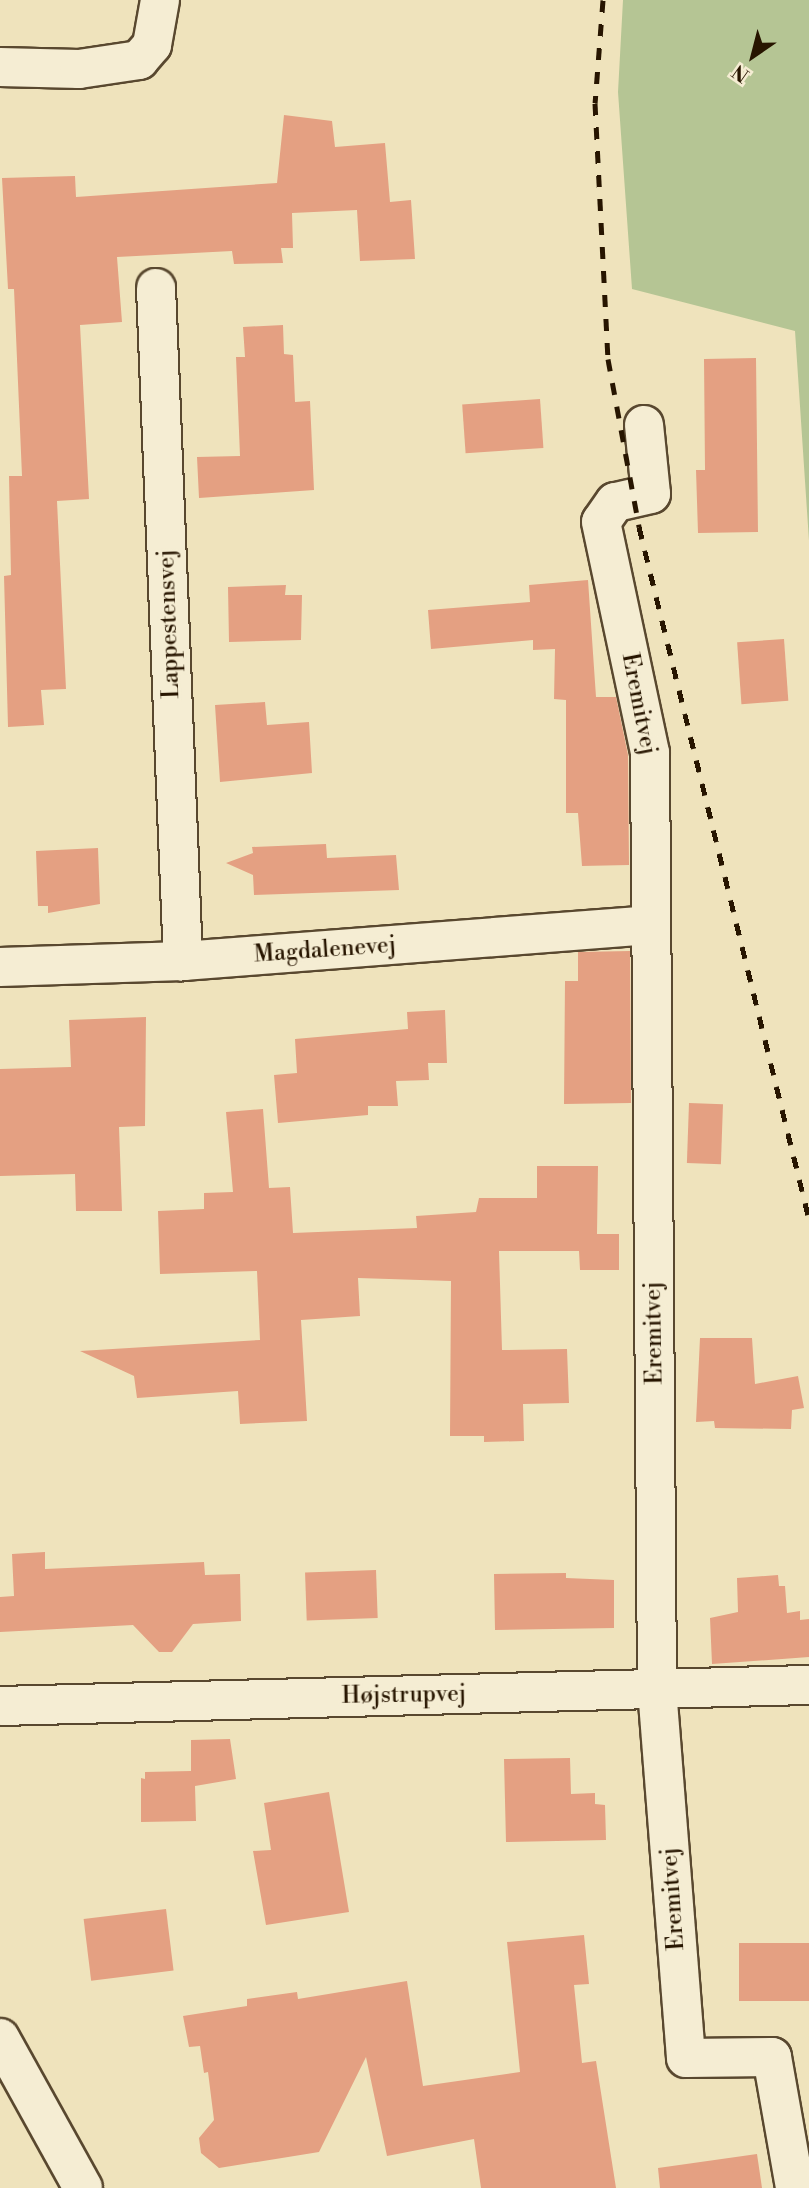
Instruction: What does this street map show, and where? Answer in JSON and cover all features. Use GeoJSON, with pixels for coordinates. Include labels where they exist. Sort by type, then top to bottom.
{"type":"FeatureCollection","features":[{"type":"Feature","properties":{"kind":"street"},"geometry":{"type":"LineString","coordinates":[[0,67],[79,69],[139,60],[152,45],[160,0]]}},
{"type":"Feature","properties":{"kind":"street","name":"Lappestensvej"},"geometry":{"type":"LineString","coordinates":[[156,288],[183,961]]}},
{"type":"Feature","properties":{"kind":"street","name":"Eremitvej"},"geometry":{"type":"LineString","coordinates":[[644,425],[651,494],[615,502],[601,522],[650,753],[657,1689],[686,2058],[772,2057],[795,2188]]}},
{"type":"Feature","properties":{"kind":"street","name":"Magdalenevej"},"geometry":{"type":"LineString","coordinates":[[0,967],[183,961],[650,925]]}},
{"type":"Feature","properties":{"kind":"street","name":"Højstrupvej"},"geometry":{"type":"LineString","coordinates":[[0,1706],[809,1685]]}},
{"type":"Feature","properties":{"kind":"street"},"geometry":{"type":"LineString","coordinates":[[0,2038],[83,2188]]}},
{"type":"Feature","properties":{"kind":"green space"},"geometry":{"type":"Polygon","coordinates":[[[623,0],[809,0],[809,541],[795,331],[632,289],[618,92],[623,0]]]}},
{"type":"Feature","properties":{"kind":"building"},"geometry":{"type":"Polygon","coordinates":[[[284,115],[332,121],[335,147],[385,143],[390,202],[411,200],[415,259],[360,261],[357,210],[292,213],[293,248],[281,248],[283,263],[234,264],[232,251],[117,257],[122,322],[80,325],[89,499],[57,501],[66,689],[41,690],[44,725],[8,727],[4,576],[11,575],[9,476],[22,476],[14,289],[8,289],[2,178],[75,176],[76,197],[277,183],[284,115]]]}},
{"type":"Feature","properties":{"kind":"building"},"geometry":{"type":"Polygon","coordinates":[[[283,325],[284,354],[293,355],[295,402],[310,401],[314,490],[199,498],[197,457],[240,456],[236,357],[245,357],[243,327],[283,325]]]}},
{"type":"Feature","properties":{"kind":"building"},"geometry":{"type":"Polygon","coordinates":[[[756,358],[758,532],[698,533],[696,470],[705,470],[704,359],[756,358]]]}},
{"type":"Feature","properties":{"kind":"building"},"geometry":{"type":"Polygon","coordinates":[[[540,399],[543,448],[466,453],[462,404],[540,399]]]}},
{"type":"Feature","properties":{"kind":"building"},"geometry":{"type":"Polygon","coordinates":[[[588,580],[596,697],[616,697],[628,755],[629,865],[582,866],[578,813],[566,813],[566,700],[554,699],[555,649],[533,650],[533,640],[431,649],[428,610],[530,602],[529,585],[588,580]]]}},
{"type":"Feature","properties":{"kind":"building"},"geometry":{"type":"Polygon","coordinates":[[[286,585],[285,595],[302,595],[301,640],[229,642],[228,587],[286,585]]]}},
{"type":"Feature","properties":{"kind":"building"},"geometry":{"type":"Polygon","coordinates":[[[784,639],[788,701],[741,704],[737,642],[784,639]]]}},
{"type":"Feature","properties":{"kind":"building"},"geometry":{"type":"Polygon","coordinates":[[[265,702],[267,725],[309,722],[312,773],[220,782],[215,705],[265,702]]]}},
{"type":"Feature","properties":{"kind":"building"},"geometry":{"type":"Polygon","coordinates":[[[326,844],[327,858],[396,855],[399,890],[254,895],[253,875],[226,863],[253,853],[252,847],[326,844]]]}},
{"type":"Feature","properties":{"kind":"building"},"geometry":{"type":"Polygon","coordinates":[[[98,848],[100,904],[48,913],[48,906],[38,906],[36,851],[98,848]]]}},
{"type":"Feature","properties":{"kind":"building"},"geometry":{"type":"Polygon","coordinates":[[[630,951],[631,1103],[564,1104],[565,981],[578,981],[578,952],[630,951]]]}},
{"type":"Feature","properties":{"kind":"building"},"geometry":{"type":"Polygon","coordinates":[[[445,1010],[447,1063],[428,1063],[429,1080],[396,1081],[398,1106],[368,1106],[368,1115],[278,1123],[274,1075],[297,1073],[295,1039],[408,1029],[407,1012],[445,1010]]]}},
{"type":"Feature","properties":{"kind":"building"},"geometry":{"type":"Polygon","coordinates":[[[146,1017],[145,1126],[119,1127],[122,1211],[76,1211],[75,1174],[0,1176],[0,1069],[71,1067],[69,1020],[146,1017]]]}},
{"type":"Feature","properties":{"kind":"building"},"geometry":{"type":"Polygon","coordinates":[[[689,1103],[723,1104],[721,1164],[687,1163],[689,1103]]]}},
{"type":"Feature","properties":{"kind":"building"},"geometry":{"type":"Polygon","coordinates":[[[263,1109],[269,1188],[290,1187],[293,1233],[417,1228],[416,1216],[476,1212],[479,1198],[537,1198],[537,1166],[598,1166],[597,1234],[619,1234],[619,1270],[580,1270],[579,1251],[499,1251],[502,1350],[567,1349],[569,1403],[523,1404],[524,1441],[484,1442],[484,1436],[450,1436],[451,1281],[358,1278],[360,1316],[301,1320],[307,1421],[240,1424],[238,1391],[137,1398],[134,1376],[80,1351],[260,1340],[257,1271],[160,1274],[158,1211],[204,1209],[204,1193],[233,1192],[226,1112],[263,1109]]]}},
{"type":"Feature","properties":{"kind":"building"},"geometry":{"type":"Polygon","coordinates":[[[700,1338],[752,1338],[755,1384],[798,1376],[804,1408],[792,1410],[791,1429],[715,1428],[714,1421],[696,1422],[700,1338]]]}},
{"type":"Feature","properties":{"kind":"building"},"geometry":{"type":"Polygon","coordinates":[[[45,1552],[45,1569],[204,1562],[205,1575],[240,1574],[241,1621],[193,1624],[172,1652],[159,1652],[133,1625],[0,1632],[0,1597],[14,1596],[12,1554],[45,1552]]]}},
{"type":"Feature","properties":{"kind":"building"},"geometry":{"type":"Polygon","coordinates":[[[376,1570],[378,1618],[307,1620],[305,1572],[376,1570]]]}},
{"type":"Feature","properties":{"kind":"building"},"geometry":{"type":"Polygon","coordinates":[[[566,1573],[566,1578],[614,1580],[614,1628],[495,1630],[494,1574],[566,1573]]]}},
{"type":"Feature","properties":{"kind":"building"},"geometry":{"type":"Polygon","coordinates":[[[778,1575],[779,1586],[785,1586],[787,1613],[800,1611],[800,1620],[809,1619],[809,1657],[712,1664],[710,1618],[738,1612],[737,1578],[778,1575]]]}},
{"type":"Feature","properties":{"kind":"building"},"geometry":{"type":"Polygon","coordinates":[[[230,1739],[236,1779],[195,1786],[196,1821],[141,1822],[141,1778],[145,1779],[145,1772],[191,1771],[191,1740],[230,1739]]]}},
{"type":"Feature","properties":{"kind":"building"},"geometry":{"type":"Polygon","coordinates":[[[570,1758],[571,1794],[595,1793],[595,1804],[605,1805],[606,1840],[506,1842],[504,1759],[570,1758]]]}},
{"type":"Feature","properties":{"kind":"building"},"geometry":{"type":"Polygon","coordinates":[[[329,1792],[349,1912],[266,1925],[253,1851],[271,1850],[264,1803],[329,1792]]]}},
{"type":"Feature","properties":{"kind":"building"},"geometry":{"type":"Polygon","coordinates":[[[166,1909],[174,1971],[91,1981],[84,1919],[166,1909]]]}},
{"type":"Feature","properties":{"kind":"building"},"geometry":{"type":"Polygon","coordinates":[[[584,1935],[589,1984],[574,1985],[582,2063],[596,2061],[616,2188],[481,2188],[474,2139],[387,2156],[366,2057],[319,2152],[219,2168],[201,2153],[199,2138],[214,2120],[208,2072],[204,2073],[200,2046],[189,2047],[183,2016],[247,2006],[247,1999],[297,1992],[298,1999],[407,1981],[423,2086],[520,2072],[507,1942],[584,1935]]]}},
{"type":"Feature","properties":{"kind":"building"},"geometry":{"type":"Polygon","coordinates":[[[739,1943],[809,1943],[809,2001],[739,2001],[739,1943]]]}},
{"type":"Feature","properties":{"kind":"building"},"geometry":{"type":"Polygon","coordinates":[[[757,2154],[762,2188],[660,2188],[658,2168],[757,2154]]]}},
{"type":"Feature","properties":{"kind":"railway"},"geometry":{"type":"LineString","coordinates":[[603,0],[595,103],[608,359],[639,527],[809,1219]]}}]}
